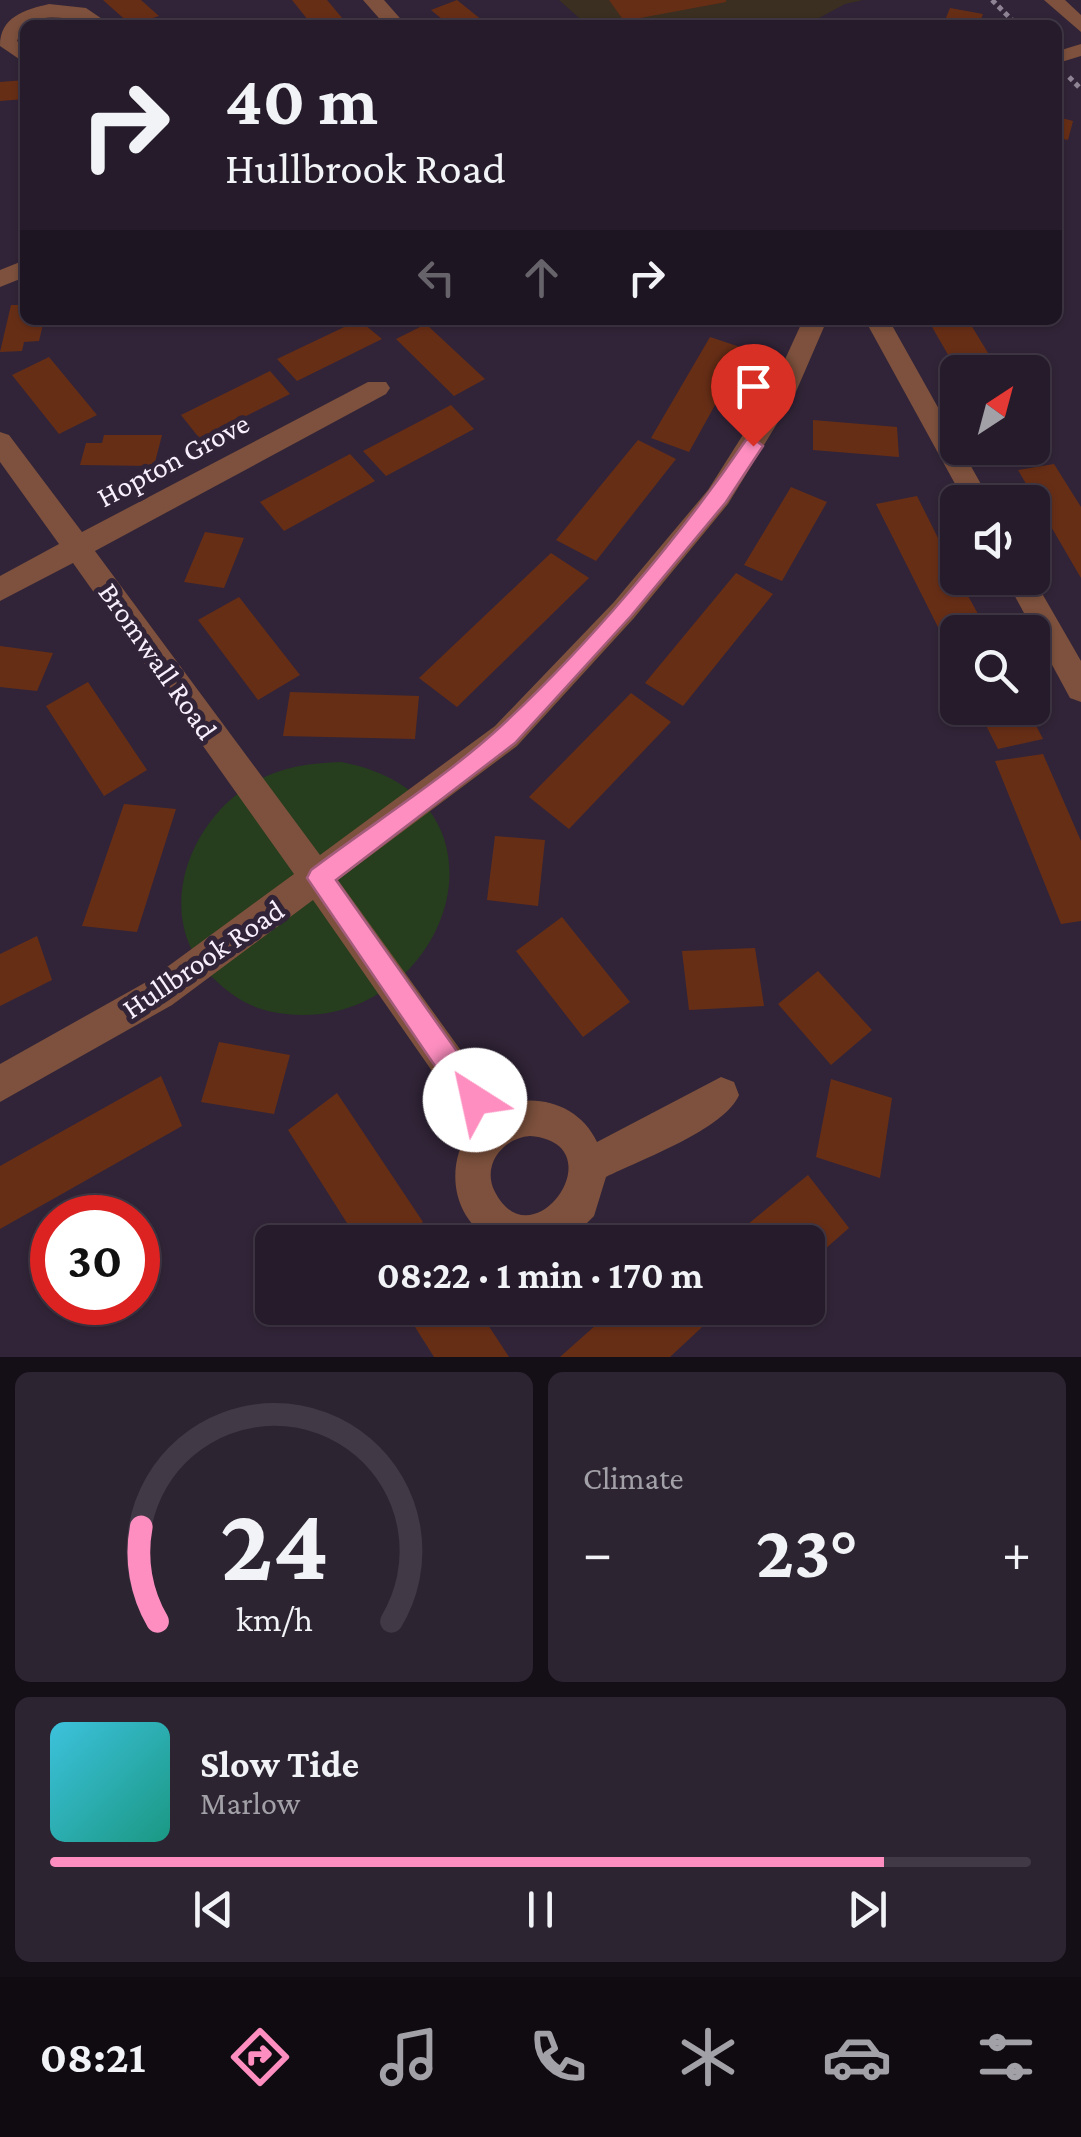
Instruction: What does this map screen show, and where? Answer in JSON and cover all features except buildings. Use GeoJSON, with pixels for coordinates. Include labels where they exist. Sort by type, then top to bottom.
{"type":"FeatureCollection","features":[{"type":"Feature","properties":{"kind":"street"},"geometry":{"type":"LineString","coordinates":[[373,0],[391,20]]}},
{"type":"Feature","properties":{"kind":"street"},"geometry":{"type":"LineString","coordinates":[[1054,0],[1081,26]]}},
{"type":"Feature","properties":{"kind":"street"},"geometry":{"type":"LineString","coordinates":[[28,20],[39,12],[84,10],[96,20]]}},
{"type":"Feature","properties":{"kind":"street"},"geometry":{"type":"LineString","coordinates":[[12,54],[8,34],[20,25]]}},
{"type":"Feature","properties":{"kind":"street","name":"Hullbrook Road"},"geometry":{"type":"LineString","coordinates":[[0,1084],[160,993],[320,878],[506,736],[624,610],[718,497],[753,446],[814,325]]}},
{"type":"Feature","properties":{"kind":"street"},"geometry":{"type":"LineString","coordinates":[[880,325],[969,485]]}},
{"type":"Feature","properties":{"kind":"street","name":"Hopton Grove"},"geometry":{"type":"LineString","coordinates":[[0,589],[377,388]]}},
{"type":"Feature","properties":{"kind":"street","name":"Bromwall Road"},"geometry":{"type":"LineString","coordinates":[[0,442],[247,786],[320,878],[495,1129]]}},
{"type":"Feature","properties":{"kind":"street"},"geometry":{"type":"LineString","coordinates":[[1028,595],[1081,689]]}},
{"type":"Feature","properties":{"kind":"street"},"geometry":{"type":"LineString","coordinates":[[585,1167],[674,1125],[720,1096]]}},
{"type":"Feature","properties":{"kind":"street"},"geometry":{"type":"LineString","coordinates":[[526,1116],[542,1117],[571,1134],[585,1167],[578,1207],[548,1232],[528,1235],[492,1220],[474,1184],[476,1163],[495,1129],[526,1116]]}},
{"type":"Feature","properties":{"kind":"path"},"geometry":{"type":"LineString","coordinates":[[992,0],[1012,20]]}},
{"type":"Feature","properties":{"kind":"shaded area"},"geometry":{"type":"Polygon","coordinates":[[[559,0],[863,0],[845,4],[815,20],[581,20],[559,0]]]}},
{"type":"Feature","properties":{"kind":"green space"},"geometry":{"type":"Polygon","coordinates":[[[341,762],[401,785],[436,821],[449,867],[443,914],[418,958],[380,993],[329,1013],[260,1009],[224,988],[194,953],[184,928],[181,902],[185,875],[208,825],[247,787],[292,768],[341,762]]]}},
{"type":"Feature","properties":{"kind":"route"},"geometry":{"type":"LineString","coordinates":[[475,1100],[320,878],[506,736],[624,610],[718,497],[753,446]]}}]}
